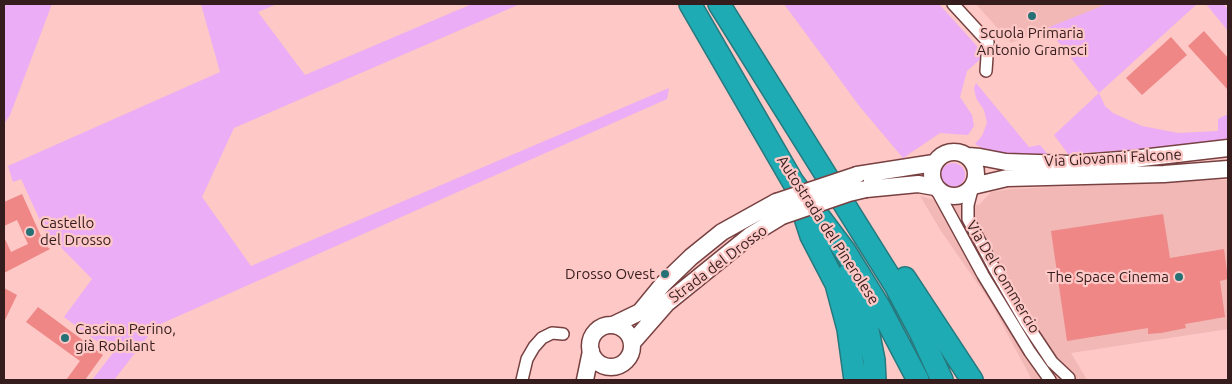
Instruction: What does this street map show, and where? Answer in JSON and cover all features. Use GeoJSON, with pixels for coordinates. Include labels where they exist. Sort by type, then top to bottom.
{"type":"FeatureCollection","features":[{"type":"Feature","properties":{"kind":"highway","name":"Autostrada del Pinerolese"},"geometry":{"type":"LineString","coordinates":[[690,4],[793,182],[845,251],[879,306],[918,380]]}},
{"type":"Feature","properties":{"kind":"highway","name":"Autostrada del Pinerolese"},"geometry":{"type":"LineString","coordinates":[[719,4],[896,287],[920,332],[942,380]]}},
{"type":"Feature","properties":{"kind":"highway"},"geometry":{"type":"LineString","coordinates":[[782,104],[870,227],[972,380]]}},
{"type":"Feature","properties":{"kind":"highway"},"geometry":{"type":"LineString","coordinates":[[793,182],[811,236],[838,291],[848,329],[855,380]]}},
{"type":"Feature","properties":{"kind":"highway"},"geometry":{"type":"LineString","coordinates":[[793,182],[846,275],[862,309],[871,343],[875,380]]}},
{"type":"Feature","properties":{"kind":"street"},"geometry":{"type":"LineString","coordinates":[[953,4],[988,42],[986,71]]}},
{"type":"Feature","properties":{"kind":"street","name":"Via Giovanni Falcone"},"geometry":{"type":"LineString","coordinates":[[934,163],[947,152],[959,152],[968,156],[1006,162],[1069,164],[1153,158],[1228,148]]}},
{"type":"Feature","properties":{"kind":"street"},"geometry":{"type":"LineString","coordinates":[[968,156],[976,170],[973,186]]}},
{"type":"Feature","properties":{"kind":"street"},"geometry":{"type":"LineString","coordinates":[[934,163],[931,175],[935,187]]}},
{"type":"Feature","properties":{"kind":"street","name":"Strada del Drosso"},"geometry":{"type":"LineString","coordinates":[[613,325],[640,312],[663,284],[722,232],[857,175],[934,163]]}},
{"type":"Feature","properties":{"kind":"street","name":"Via Giovanni Falcone"},"geometry":{"type":"LineString","coordinates":[[935,187],[940,192],[953,197],[968,192],[973,186],[1007,178],[1164,174],[1228,169]]}},
{"type":"Feature","properties":{"kind":"street","name":"Strada del Drosso"},"geometry":{"type":"LineString","coordinates":[[632,343],[667,302],[751,235],[779,209],[866,189],[918,184],[935,187]]}},
{"type":"Feature","properties":{"kind":"street","name":"Via Del Commercio"},"geometry":{"type":"LineString","coordinates":[[973,186],[968,205],[968,219],[1026,323],[1052,362],[1070,379]]}},
{"type":"Feature","properties":{"kind":"street","name":"Via Del Commercio"},"geometry":{"type":"LineString","coordinates":[[935,187],[983,275],[1050,380]]}},
{"type":"Feature","properties":{"kind":"street"},"geometry":{"type":"LineString","coordinates":[[585,380],[591,351],[590,345],[594,334],[602,327],[613,325],[623,329],[627,332],[632,343],[629,356],[620,365],[602,364],[597,361],[591,351]]}},
{"type":"Feature","properties":{"kind":"street"},"geometry":{"type":"LineString","coordinates":[[522,380],[527,359],[542,338],[552,334],[563,334]]}},
{"type":"Feature","properties":{"kind":"street"},"geometry":{"type":"LineString","coordinates":[[604,380],[613,366]]}},
{"type":"Feature","properties":{"kind":"shaded area"},"geometry":{"type":"Polygon","coordinates":[[[4,4],[52,4],[10,115],[4,124],[4,4]]]}},
{"type":"Feature","properties":{"kind":"shaded area"},"geometry":{"type":"Polygon","coordinates":[[[201,4],[277,4],[258,12],[305,75],[472,4],[520,4],[234,128],[202,197],[251,266],[669,88],[667,99],[156,326],[114,380],[92,380],[113,353],[64,317],[92,279],[45,231],[21,179],[13,182],[8,166],[220,72],[201,4]]]}},
{"type":"Feature","properties":{"kind":"shaded area"},"geometry":{"type":"Polygon","coordinates":[[[784,4],[939,4],[985,55],[967,71],[960,97],[972,115],[974,126],[968,135],[940,133],[903,158],[860,107],[784,4]]]}},
{"type":"Feature","properties":{"kind":"shaded area","name":"Scuola Primaria Antonio Gramsci"},"geometry":{"type":"Polygon","coordinates":[[[976,4],[1107,4],[1011,43],[976,4]]]}},
{"type":"Feature","properties":{"kind":"shaded area"},"geometry":{"type":"Polygon","coordinates":[[[1107,4],[1197,4],[1099,93],[1047,28],[1107,4]]]}},
{"type":"Feature","properties":{"kind":"shaded area"},"geometry":{"type":"Polygon","coordinates":[[[1206,4],[1223,4],[1228,9],[1228,31],[1206,4]]]}},
{"type":"Feature","properties":{"kind":"shaded area"},"geometry":{"type":"Polygon","coordinates":[[[976,83],[1029,147],[1040,145],[1049,156],[990,152],[975,144],[982,136],[987,123],[984,110],[976,98],[974,88],[976,83]]]}},
{"type":"Feature","properties":{"kind":"shaded area"},"geometry":{"type":"Polygon","coordinates":[[[1099,93],[1105,106],[1113,113],[1142,126],[1178,133],[1218,131],[1218,119],[1228,114],[1228,140],[1133,150],[1068,154],[1054,135],[1099,93]]]}},
{"type":"Feature","properties":{"kind":"shaded area"},"geometry":{"type":"Polygon","coordinates":[[[953,163],[961,167],[965,175],[961,183],[953,187],[945,183],[941,175],[945,167],[953,163]]]}},
{"type":"Feature","properties":{"kind":"shaded area"},"geometry":{"type":"Polygon","coordinates":[[[1228,180],[1228,329],[1071,353],[1087,380],[1032,380],[991,303],[941,231],[920,196],[954,205],[979,205],[991,192],[1010,189],[1228,180]]]}},
{"type":"Feature","properties":{"kind":"building"},"geometry":{"type":"Polygon","coordinates":[[[1204,31],[1228,58],[1228,90],[1188,46],[1204,31]]]}},
{"type":"Feature","properties":{"kind":"building"},"geometry":{"type":"Polygon","coordinates":[[[1171,37],[1187,55],[1142,95],[1126,78],[1171,37]]]}},
{"type":"Feature","properties":{"kind":"building","name":"Castello del Drosso"},"geometry":{"type":"Polygon","coordinates":[[[22,194],[45,245],[50,249],[4,273],[4,237],[11,252],[28,244],[17,220],[4,226],[4,202],[22,194]]]}},
{"type":"Feature","properties":{"kind":"building","name":"The Space Cinema"},"geometry":{"type":"Polygon","coordinates":[[[1163,214],[1170,258],[1224,249],[1228,279],[1220,281],[1225,317],[1185,324],[1186,328],[1161,333],[1148,334],[1148,328],[1067,341],[1051,231],[1163,214]]]}},
{"type":"Feature","properties":{"kind":"building"},"geometry":{"type":"Polygon","coordinates":[[[4,288],[17,295],[4,322],[4,288]]]}},
{"type":"Feature","properties":{"kind":"building","name":"Cascina Perino, già Robilant"},"geometry":{"type":"Polygon","coordinates":[[[38,307],[103,355],[85,380],[66,380],[80,361],[26,322],[38,307]]]}},
{"type":"Feature","properties":{"kind":"place","name":"Scuola Primaria Antonio Gramsci"},"geometry":{"type":"Point","coordinates":[1032,16]}},
{"type":"Feature","properties":{"kind":"place","name":"Castello del Drosso"},"geometry":{"type":"Point","coordinates":[30,232]}},
{"type":"Feature","properties":{"kind":"place","name":"Drosso Ovest"},"geometry":{"type":"Point","coordinates":[665,274]}},
{"type":"Feature","properties":{"kind":"place","name":"The Space Cinema"},"geometry":{"type":"Point","coordinates":[1179,277]}},
{"type":"Feature","properties":{"kind":"place","name":"Cascina Perino, già Robilant"},"geometry":{"type":"Point","coordinates":[65,338]}}]}
